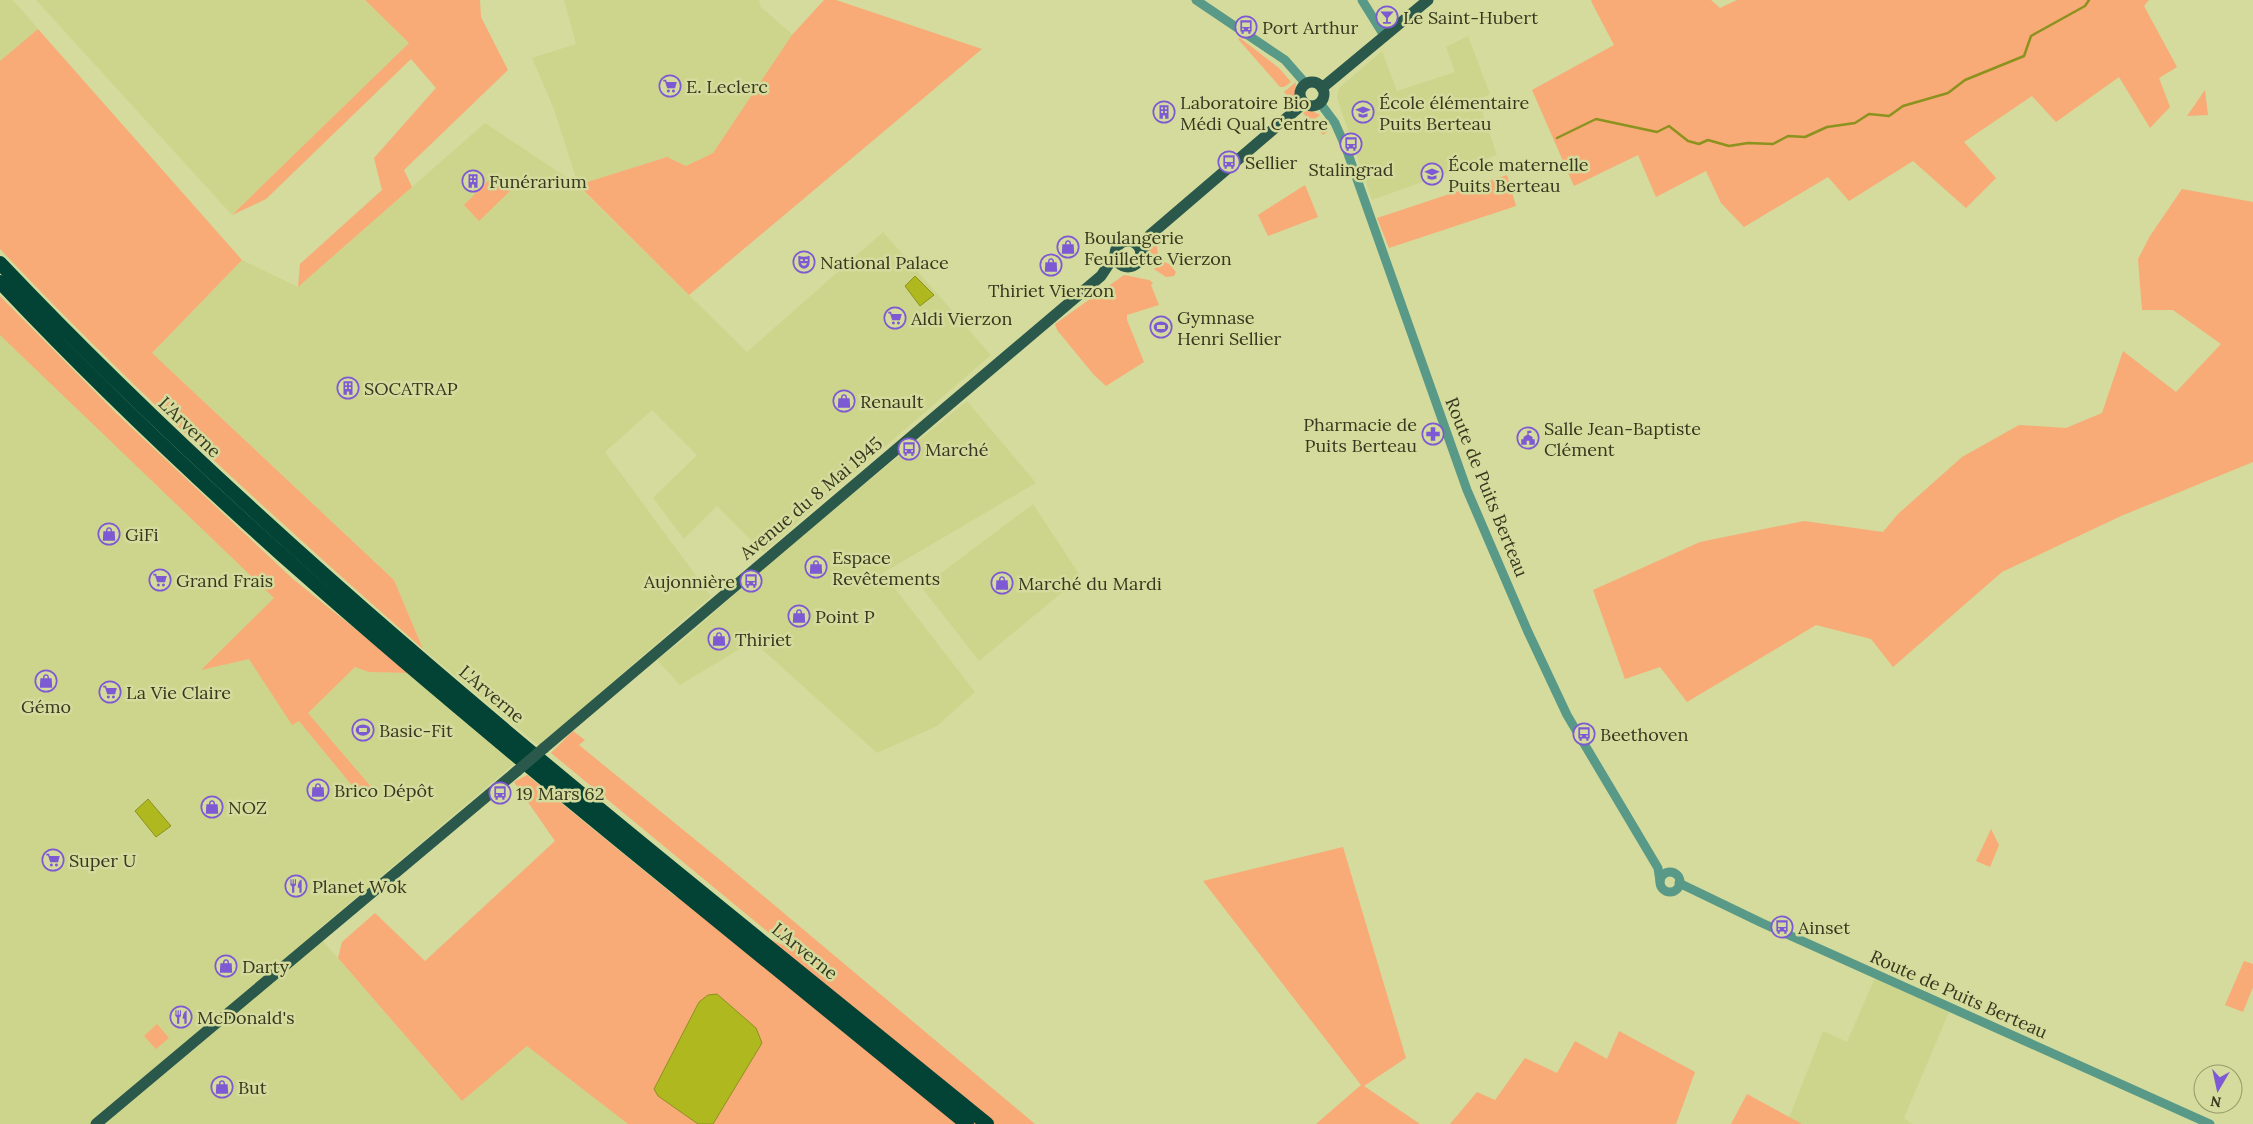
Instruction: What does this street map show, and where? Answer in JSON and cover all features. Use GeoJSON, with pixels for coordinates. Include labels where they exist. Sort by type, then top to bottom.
{"type":"FeatureCollection","features":[{"type":"Feature","properties":{"kind":"highway","name":"L'Arverne"},"geometry":{"type":"LineString","coordinates":[[0,263],[157,422],[229,490],[365,611],[487,715],[987,1124]]}},
{"type":"Feature","properties":{"kind":"highway","name":"L'Arverne"},"geometry":{"type":"LineString","coordinates":[[0,282],[142,425],[296,568],[482,727],[967,1124]]}},
{"type":"Feature","properties":{"kind":"main road"},"geometry":{"type":"LineString","coordinates":[[1322,88],[1428,0]]}},
{"type":"Feature","properties":{"kind":"main road"},"geometry":{"type":"LineString","coordinates":[[1313,82],[1322,88],[1324,98],[1320,103],[1310,106],[1304,103],[1300,93],[1306,84],[1313,82]]}},
{"type":"Feature","properties":{"kind":"main road"},"geometry":{"type":"LineString","coordinates":[[1150,236],[1118,246],[1115,254],[1118,262],[1125,267],[1132,266],[1138,262],[1150,236],[1304,103]]}},
{"type":"Feature","properties":{"kind":"main road"},"geometry":{"type":"LineString","coordinates":[[1129,241],[1136,244],[1141,253]]}},
{"type":"Feature","properties":{"kind":"main road","name":"Avenue du 8 Mai 1945"},"geometry":{"type":"LineString","coordinates":[[1102,276],[1115,254]]}},
{"type":"Feature","properties":{"kind":"main road","name":"Avenue du 8 Mai 1945"},"geometry":{"type":"LineString","coordinates":[[96,1124],[1102,276],[1125,267]]}},
{"type":"Feature","properties":{"kind":"street"},"geometry":{"type":"LineString","coordinates":[[1196,0],[1285,60],[1306,84]]}},
{"type":"Feature","properties":{"kind":"street"},"geometry":{"type":"LineString","coordinates":[[1362,0],[1385,37]]}},
{"type":"Feature","properties":{"kind":"street","name":"Route de Puits Berteau"},"geometry":{"type":"LineString","coordinates":[[1320,103],[1335,123],[1346,148],[1464,481],[1528,632],[1567,715],[1662,870],[1660,881],[1664,889],[1670,891],[1677,886],[1695,892],[2210,1124]]}},
{"type":"Feature","properties":{"kind":"street"},"geometry":{"type":"LineString","coordinates":[[1662,870],[1675,873],[1677,886]]}},
{"type":"Feature","properties":{"kind":"shaded area"},"geometry":{"type":"Polygon","coordinates":[[[0,0],[13,0],[38,29],[0,61],[0,0]]]}},
{"type":"Feature","properties":{"kind":"shaded area"},"geometry":{"type":"Polygon","coordinates":[[[36,0],[365,0],[409,43],[232,215],[36,0]]]}},
{"type":"Feature","properties":{"kind":"shaded area"},"geometry":{"type":"Polygon","coordinates":[[[365,0],[480,0],[481,17],[508,70],[404,170],[412,187],[298,287],[300,264],[382,190],[374,158],[436,88],[411,59],[266,199],[232,215],[409,43],[365,0]]]}},
{"type":"Feature","properties":{"kind":"shaded area"},"geometry":{"type":"Polygon","coordinates":[[[564,0],[759,0],[761,7],[793,35],[713,153],[686,166],[666,157],[578,186],[747,352],[883,232],[991,355],[763,552],[717,506],[684,539],[653,498],[697,455],[652,410],[605,452],[711,596],[539,746],[423,649],[394,580],[152,353],[242,260],[298,287],[485,123],[578,185],[554,109],[532,58],[576,44],[564,0]]]}},
{"type":"Feature","properties":{"kind":"shaded area"},"geometry":{"type":"Polygon","coordinates":[[[824,0],[836,0],[982,49],[689,295],[578,185],[667,157],[686,166],[713,153],[792,35],[824,0]]]}},
{"type":"Feature","properties":{"kind":"shaded area"},"geometry":{"type":"Polygon","coordinates":[[[1592,0],[1711,0],[1720,8],[1737,0],[2149,0],[2144,6],[2177,67],[2159,78],[2170,107],[2150,128],[2119,77],[2056,122],[2032,96],[1964,142],[1996,178],[1966,208],[1913,161],[1849,201],[1828,177],[1744,227],[1721,203],[1706,171],[1656,197],[1638,155],[1574,186],[1532,90],[1614,45],[1592,0]]]}},
{"type":"Feature","properties":{"kind":"shaded area"},"geometry":{"type":"Polygon","coordinates":[[[38,29],[242,260],[152,353],[394,580],[423,649],[314,552],[154,404],[0,249],[0,61],[38,29]]]}},
{"type":"Feature","properties":{"kind":"shaded area"},"geometry":{"type":"Polygon","coordinates":[[[1468,36],[1490,94],[1478,100],[1497,155],[1372,200],[1337,98],[1339,88],[1382,51],[1397,91],[1455,72],[1446,47],[1468,36]]]}},
{"type":"Feature","properties":{"kind":"shaded area"},"geometry":{"type":"Polygon","coordinates":[[[1240,38],[1279,68],[1291,82],[1284,87],[1280,87],[1238,39],[1240,38]]]}},
{"type":"Feature","properties":{"kind":"shaded area"},"geometry":{"type":"Polygon","coordinates":[[[1296,82],[1294,103],[1284,92],[1296,82]]]}},
{"type":"Feature","properties":{"kind":"shaded area"},"geometry":{"type":"Polygon","coordinates":[[[2205,90],[2208,115],[2187,116],[2205,90]]]}},
{"type":"Feature","properties":{"kind":"shaded area"},"geometry":{"type":"Polygon","coordinates":[[[1307,111],[1320,115],[1311,122],[1303,113],[1307,111]]]}},
{"type":"Feature","properties":{"kind":"shaded area"},"geometry":{"type":"Polygon","coordinates":[[[1319,120],[1328,131],[1323,135],[1314,124],[1319,120]]]}},
{"type":"Feature","properties":{"kind":"shaded area"},"geometry":{"type":"Polygon","coordinates":[[[495,174],[511,190],[479,221],[464,205],[495,174]]]}},
{"type":"Feature","properties":{"kind":"shaded area"},"geometry":{"type":"Polygon","coordinates":[[[1507,175],[1516,206],[1389,248],[1377,218],[1507,175]]]}},
{"type":"Feature","properties":{"kind":"shaded area"},"geometry":{"type":"Polygon","coordinates":[[[1305,185],[1318,217],[1268,236],[1258,215],[1305,185]]]}},
{"type":"Feature","properties":{"kind":"shaded area"},"geometry":{"type":"Polygon","coordinates":[[[2182,189],[2253,202],[2253,462],[2121,516],[2002,572],[1893,667],[1871,639],[1816,625],[1687,702],[1660,667],[1625,679],[1593,590],[1700,542],[1804,521],[1883,532],[1898,514],[1962,457],[2019,425],[2066,428],[2102,413],[2123,351],[2176,392],[2221,344],[2173,310],[2142,310],[2138,259],[2150,236],[2182,189]]]}},
{"type":"Feature","properties":{"kind":"shaded area"},"geometry":{"type":"Polygon","coordinates":[[[1152,241],[1157,247],[1158,255],[1151,265],[1147,253],[1152,241]]]}},
{"type":"Feature","properties":{"kind":"shaded area"},"geometry":{"type":"Polygon","coordinates":[[[1164,262],[1169,264],[1176,272],[1174,276],[1166,277],[1154,269],[1164,262]]]}},
{"type":"Feature","properties":{"kind":"shaded area"},"geometry":{"type":"Polygon","coordinates":[[[1124,275],[1149,280],[1153,283],[1151,285],[1159,305],[1127,315],[1127,320],[1144,362],[1106,386],[1094,375],[1057,330],[1055,324],[1124,275]]]}},
{"type":"Feature","properties":{"kind":"shaded area"},"geometry":{"type":"Polygon","coordinates":[[[915,276],[934,295],[920,306],[905,286],[915,276]]]}},
{"type":"Feature","properties":{"kind":"shaded area"},"geometry":{"type":"Polygon","coordinates":[[[0,296],[116,413],[293,579],[410,673],[369,672],[355,667],[308,713],[372,788],[364,800],[299,721],[292,725],[249,659],[201,670],[274,598],[0,335],[0,296]]]}},
{"type":"Feature","properties":{"kind":"shaded area"},"geometry":{"type":"Polygon","coordinates":[[[0,333],[369,672],[410,673],[515,763],[315,932],[462,1101],[527,1045],[628,1124],[0,1124],[0,333]]]}},
{"type":"Feature","properties":{"kind":"shaded area"},"geometry":{"type":"Polygon","coordinates":[[[967,401],[1036,483],[883,573],[975,692],[937,726],[877,753],[753,641],[680,685],[657,660],[682,641],[797,539],[967,401]]]}},
{"type":"Feature","properties":{"kind":"shaded area","name":"Marché du Mardi"},"geometry":{"type":"Polygon","coordinates":[[[1033,504],[1081,577],[979,661],[923,589],[937,576],[1033,504]]]}},
{"type":"Feature","properties":{"kind":"shaded area"},"geometry":{"type":"Polygon","coordinates":[[[573,731],[585,740],[579,745],[730,868],[1035,1124],[628,1124],[527,1046],[462,1101],[338,958],[342,942],[375,913],[425,961],[555,841],[514,782],[527,775],[675,896],[785,946],[551,753],[573,731]]]}},
{"type":"Feature","properties":{"kind":"shaded area"},"geometry":{"type":"Polygon","coordinates":[[[148,799],[171,826],[156,837],[135,811],[148,799]]]}},
{"type":"Feature","properties":{"kind":"shaded area"},"geometry":{"type":"Polygon","coordinates":[[[1991,829],[1999,845],[1990,867],[1976,861],[1991,829]]]}},
{"type":"Feature","properties":{"kind":"shaded area"},"geometry":{"type":"Polygon","coordinates":[[[1343,847],[1406,1058],[1364,1086],[1420,1124],[1316,1124],[1361,1085],[1203,881],[1343,847]]]}},
{"type":"Feature","properties":{"kind":"shaded area"},"geometry":{"type":"Polygon","coordinates":[[[2244,961],[2253,964],[2253,987],[2243,1012],[2225,1005],[2244,961]]]}},
{"type":"Feature","properties":{"kind":"shaded area"},"geometry":{"type":"Polygon","coordinates":[[[1875,978],[1949,1012],[1904,1118],[1912,1124],[1802,1124],[1789,1118],[1823,1031],[1847,1042],[1875,978]]]}},
{"type":"Feature","properties":{"kind":"shaded area"},"geometry":{"type":"Polygon","coordinates":[[[717,994],[756,1028],[762,1043],[713,1124],[698,1124],[658,1096],[654,1089],[699,1002],[708,995],[717,994]]]}},
{"type":"Feature","properties":{"kind":"shaded area"},"geometry":{"type":"Polygon","coordinates":[[[157,1024],[169,1038],[156,1049],[144,1036],[157,1024]]]}},
{"type":"Feature","properties":{"kind":"shaded area"},"geometry":{"type":"Polygon","coordinates":[[[1619,1031],[1695,1072],[1676,1124],[1450,1124],[1477,1092],[1495,1100],[1525,1058],[1557,1073],[1575,1041],[1607,1059],[1619,1031]]]}},
{"type":"Feature","properties":{"kind":"shaded area"},"geometry":{"type":"Polygon","coordinates":[[[1747,1094],[1802,1124],[1731,1124],[1747,1094]]]}},
{"type":"Feature","properties":{"kind":"waterway"},"geometry":{"type":"LineString","coordinates":[[1557,138],[1596,119],[1657,132],[1669,126],[1688,141],[1699,144],[1708,140],[1729,146],[1748,143],[1773,144],[1788,136],[1805,137],[1827,127],[1855,123],[1869,114],[1889,116],[1903,106],[1948,93],[1965,80],[2024,56],[2031,36],[2085,6],[2089,0]]}},
{"type":"Feature","properties":{"kind":"place","name":"Le Saint-Hubert"},"geometry":{"type":"Point","coordinates":[1387,17]}},
{"type":"Feature","properties":{"kind":"place","name":"Port Arthur"},"geometry":{"type":"Point","coordinates":[1246,27]}},
{"type":"Feature","properties":{"kind":"place","name":"E. Leclerc"},"geometry":{"type":"Point","coordinates":[670,86]}},
{"type":"Feature","properties":{"kind":"place","name":"Laboratoire Bio Médi Qual Centre"},"geometry":{"type":"Point","coordinates":[1164,112]}},
{"type":"Feature","properties":{"kind":"place","name":"École élémentaire Puits Berteau"},"geometry":{"type":"Point","coordinates":[1363,112]}},
{"type":"Feature","properties":{"kind":"place","name":"Stalingrad"},"geometry":{"type":"Point","coordinates":[1351,144]}},
{"type":"Feature","properties":{"kind":"place","name":"Sellier"},"geometry":{"type":"Point","coordinates":[1229,162]}},
{"type":"Feature","properties":{"kind":"place","name":"École maternelle Puits Berteau"},"geometry":{"type":"Point","coordinates":[1432,174]}},
{"type":"Feature","properties":{"kind":"place","name":"Funérarium"},"geometry":{"type":"Point","coordinates":[473,181]}},
{"type":"Feature","properties":{"kind":"place","name":"Boulangerie Feuillette Vierzon"},"geometry":{"type":"Point","coordinates":[1068,247]}},
{"type":"Feature","properties":{"kind":"place","name":"National Palace"},"geometry":{"type":"Point","coordinates":[804,262]}},
{"type":"Feature","properties":{"kind":"place","name":"Thiriet Vierzon"},"geometry":{"type":"Point","coordinates":[1051,265]}},
{"type":"Feature","properties":{"kind":"place","name":"Aldi Vierzon"},"geometry":{"type":"Point","coordinates":[895,318]}},
{"type":"Feature","properties":{"kind":"place","name":"Gymnase Henri Sellier"},"geometry":{"type":"Point","coordinates":[1161,327]}},
{"type":"Feature","properties":{"kind":"place","name":"SOCATRAP"},"geometry":{"type":"Point","coordinates":[348,388]}},
{"type":"Feature","properties":{"kind":"place","name":"Renault"},"geometry":{"type":"Point","coordinates":[844,401]}},
{"type":"Feature","properties":{"kind":"place","name":"Pharmacie de Puits Berteau"},"geometry":{"type":"Point","coordinates":[1433,434]}},
{"type":"Feature","properties":{"kind":"place","name":"Salle Jean-Baptiste Clément"},"geometry":{"type":"Point","coordinates":[1528,438]}},
{"type":"Feature","properties":{"kind":"place","name":"Marché"},"geometry":{"type":"Point","coordinates":[909,449]}},
{"type":"Feature","properties":{"kind":"place","name":"GiFi"},"geometry":{"type":"Point","coordinates":[109,534]}},
{"type":"Feature","properties":{"kind":"place","name":"Espace Revêtements"},"geometry":{"type":"Point","coordinates":[816,567]}},
{"type":"Feature","properties":{"kind":"place","name":"Grand Frais"},"geometry":{"type":"Point","coordinates":[160,580]}},
{"type":"Feature","properties":{"kind":"place","name":"Aujonnière"},"geometry":{"type":"Point","coordinates":[751,581]}},
{"type":"Feature","properties":{"kind":"place","name":"Marché du Mardi"},"geometry":{"type":"Point","coordinates":[1002,583]}},
{"type":"Feature","properties":{"kind":"place","name":"Point P"},"geometry":{"type":"Point","coordinates":[799,616]}},
{"type":"Feature","properties":{"kind":"place","name":"Thiriet"},"geometry":{"type":"Point","coordinates":[719,639]}},
{"type":"Feature","properties":{"kind":"place","name":"Gémo"},"geometry":{"type":"Point","coordinates":[46,681]}},
{"type":"Feature","properties":{"kind":"place","name":"La Vie Claire"},"geometry":{"type":"Point","coordinates":[110,692]}},
{"type":"Feature","properties":{"kind":"place","name":"Basic-Fit"},"geometry":{"type":"Point","coordinates":[363,730]}},
{"type":"Feature","properties":{"kind":"place","name":"Beethoven"},"geometry":{"type":"Point","coordinates":[1584,734]}},
{"type":"Feature","properties":{"kind":"place","name":"Brico Dépôt"},"geometry":{"type":"Point","coordinates":[318,790]}},
{"type":"Feature","properties":{"kind":"place","name":"19 Mars 62"},"geometry":{"type":"Point","coordinates":[500,793]}},
{"type":"Feature","properties":{"kind":"place","name":"NOZ"},"geometry":{"type":"Point","coordinates":[212,807]}},
{"type":"Feature","properties":{"kind":"place","name":"Super U"},"geometry":{"type":"Point","coordinates":[53,860]}},
{"type":"Feature","properties":{"kind":"place","name":"Planet Wok"},"geometry":{"type":"Point","coordinates":[296,886]}},
{"type":"Feature","properties":{"kind":"place","name":"Ainset"},"geometry":{"type":"Point","coordinates":[1782,927]}},
{"type":"Feature","properties":{"kind":"place","name":"Darty"},"geometry":{"type":"Point","coordinates":[226,966]}},
{"type":"Feature","properties":{"kind":"place","name":"McDonald's"},"geometry":{"type":"Point","coordinates":[181,1017]}},
{"type":"Feature","properties":{"kind":"place","name":"But"},"geometry":{"type":"Point","coordinates":[222,1087]}}]}
